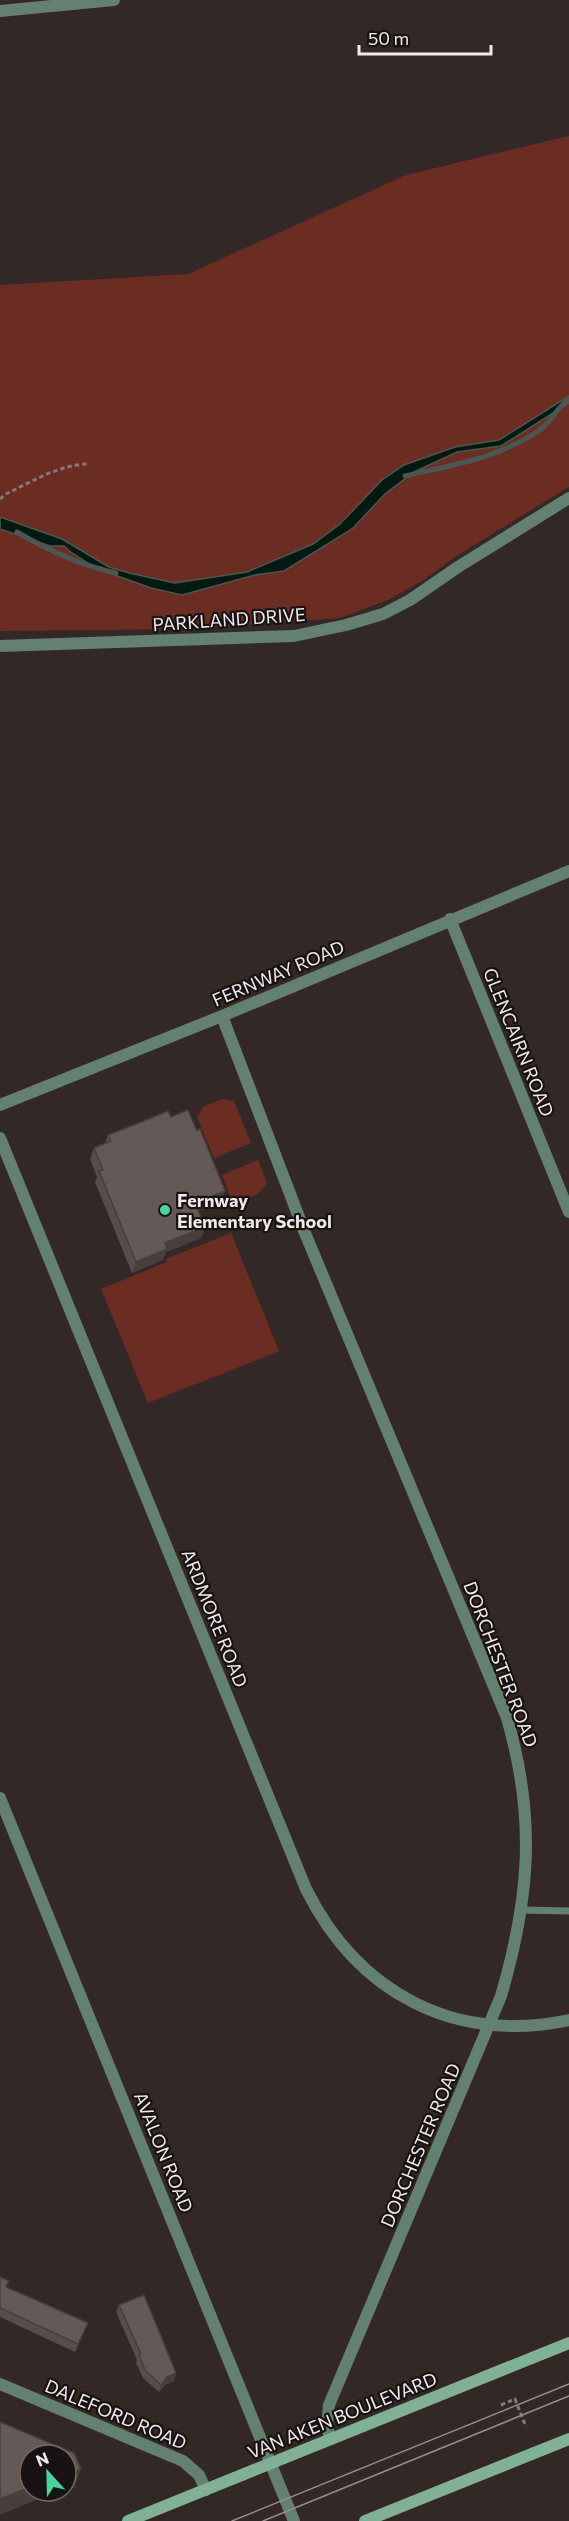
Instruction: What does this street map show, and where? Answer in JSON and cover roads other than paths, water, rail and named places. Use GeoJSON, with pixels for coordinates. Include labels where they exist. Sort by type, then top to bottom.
{"type":"FeatureCollection","features":[{"type":"Feature","properties":{"kind":"main road","name":"VAN AKEN BOULEVARD"},"geometry":{"type":"LineString","coordinates":[[129,2521],[569,2343]]}},
{"type":"Feature","properties":{"kind":"main road"},"geometry":{"type":"LineString","coordinates":[[365,2521],[569,2439]]}},
{"type":"Feature","properties":{"kind":"street"},"geometry":{"type":"LineString","coordinates":[[0,11],[114,0]]}},
{"type":"Feature","properties":{"kind":"street","name":"PARKLAND DRIVE"},"geometry":{"type":"LineString","coordinates":[[0,646],[282,636],[346,625],[383,614],[410,600],[458,567],[569,498]]}},
{"type":"Feature","properties":{"kind":"street","name":"FERNWAY ROAD"},"geometry":{"type":"LineString","coordinates":[[0,1105],[569,872]]}},
{"type":"Feature","properties":{"kind":"street","name":"GLENCAIRN ROAD"},"geometry":{"type":"LineString","coordinates":[[450,919],[569,1212]]}},
{"type":"Feature","properties":{"kind":"street","name":"DORCHESTER ROAD"},"geometry":{"type":"LineString","coordinates":[[222,1016],[305,1233],[507,1718],[519,1761],[525,1804],[526,1848],[521,1910],[514,1953],[490,2025],[329,2405],[327,2425],[330,2439]]}},
{"type":"Feature","properties":{"kind":"street","name":"ARDMORE ROAD"},"geometry":{"type":"LineString","coordinates":[[0,1138],[306,1889],[320,1916],[359,1963],[402,1996],[428,2010],[490,2025],[520,2027],[569,2019]]}},
{"type":"Feature","properties":{"kind":"street","name":"AVALON ROAD"},"geometry":{"type":"LineString","coordinates":[[0,1798],[294,2521]]}},
{"type":"Feature","properties":{"kind":"street","name":"DALEFORD ROAD"},"geometry":{"type":"LineString","coordinates":[[0,2384],[183,2461],[199,2475],[206,2490]]}},
{"type":"Feature","properties":{"kind":"lane"},"geometry":{"type":"LineString","coordinates":[[521,1910],[569,1911]]}},
{"type":"Feature","properties":{"kind":"waterway"},"geometry":{"type":"LineString","coordinates":[[405,476],[458,464],[509,447],[541,429],[569,399]]}},
{"type":"Feature","properties":{"kind":"waterway"},"geometry":{"type":"LineString","coordinates":[[17,532],[65,557],[116,573]]}},
{"type":"Feature","properties":{"kind":"tram line"},"geometry":{"type":"LineString","coordinates":[[232,2521],[569,2384]]}},
{"type":"Feature","properties":{"kind":"tram line"},"geometry":{"type":"LineString","coordinates":[[263,2521],[569,2396]]}},
{"type":"Feature","properties":{"kind":"place","name":"Fernway Elementary School"},"geometry":{"type":"Point","coordinates":[165,1210]}}]}
